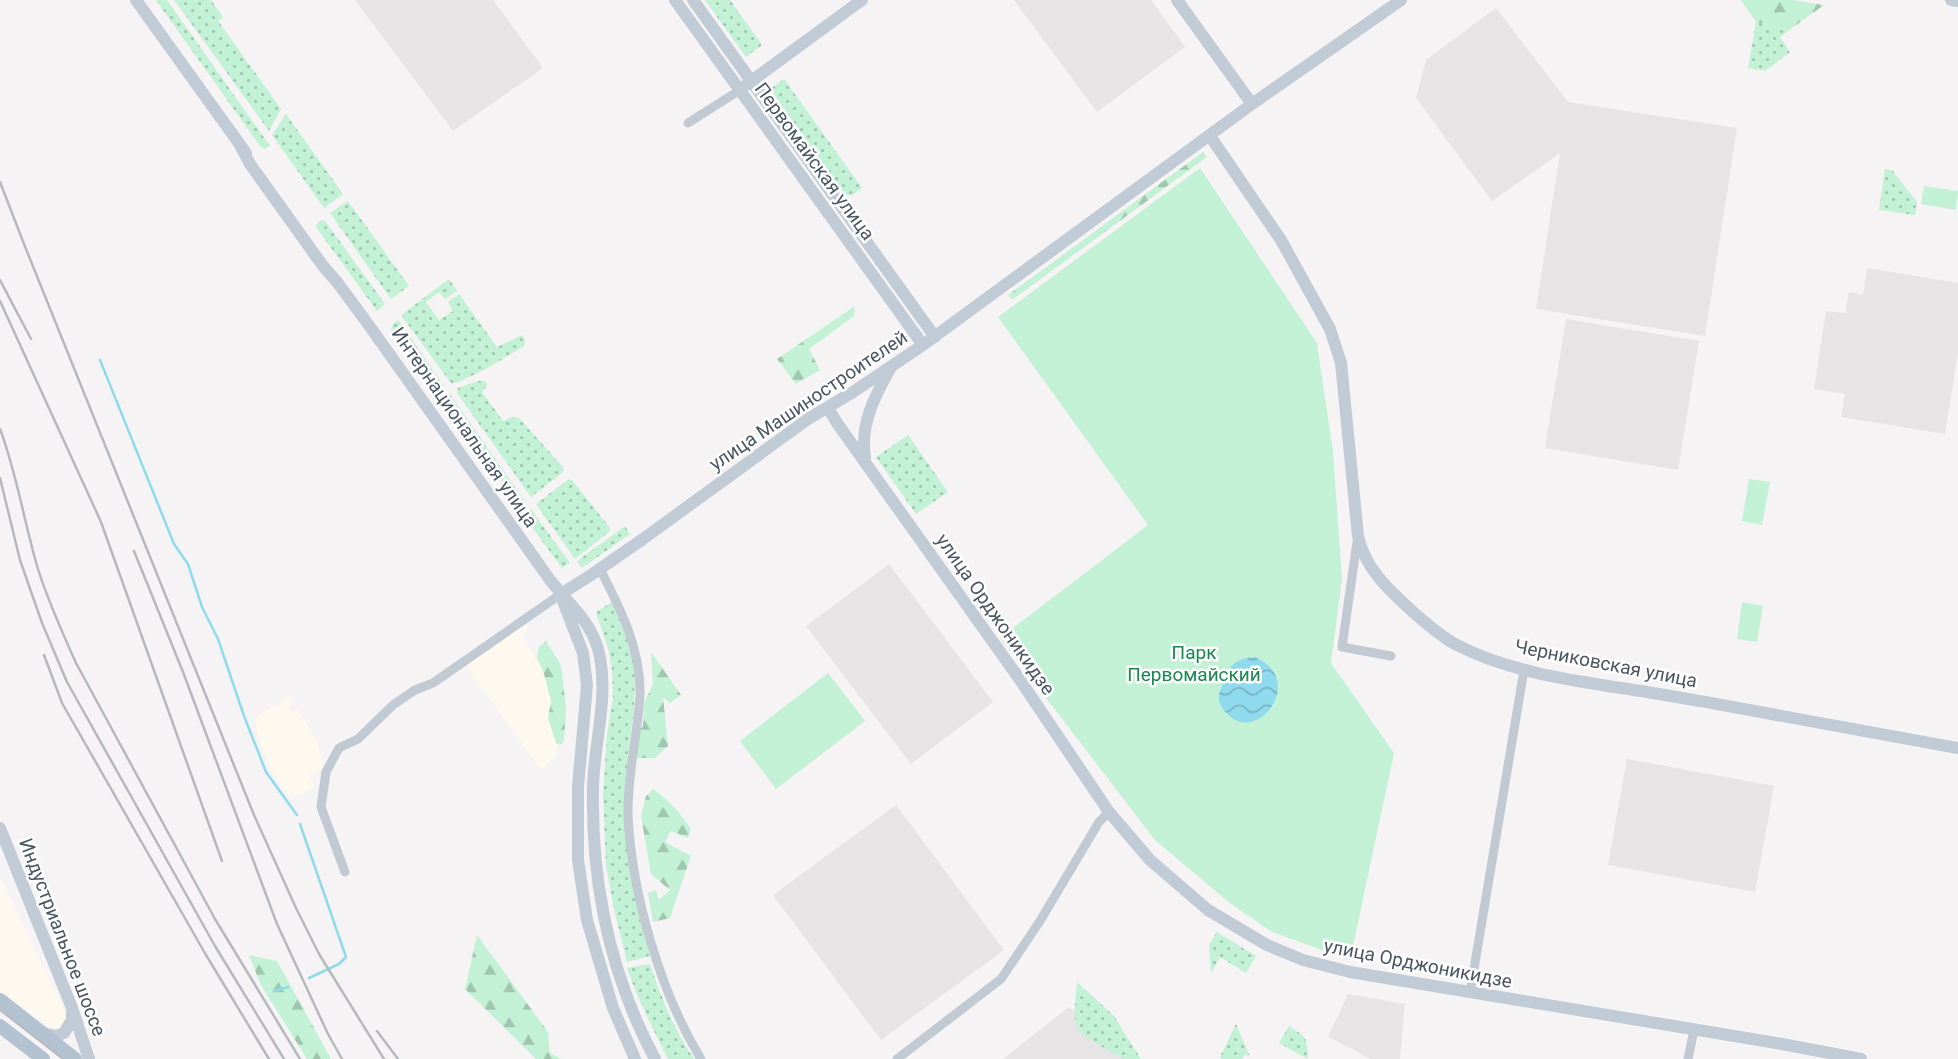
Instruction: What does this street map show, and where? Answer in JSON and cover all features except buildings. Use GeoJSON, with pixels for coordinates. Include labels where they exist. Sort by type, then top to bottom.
{"type":"FeatureCollection","features":[{"type":"Feature","properties":{"kind":"main road","name":"Интернациональная улица"},"geometry":{"type":"LineString","coordinates":[[136,0],[561,594],[584,618],[598,649],[602,684],[593,786],[595,859],[603,916],[615,967],[655,1059]]}},
{"type":"Feature","properties":{"kind":"main road","name":"Первомайская улица"},"geometry":{"type":"LineString","coordinates":[[675,0],[929,341]]}},
{"type":"Feature","properties":{"kind":"main road","name":"Первомайская улица"},"geometry":{"type":"LineString","coordinates":[[692,0],[751,81],[929,341]]}},
{"type":"Feature","properties":{"kind":"main road"},"geometry":{"type":"LineString","coordinates":[[740,90],[862,0]]}},
{"type":"Feature","properties":{"kind":"main road"},"geometry":{"type":"LineString","coordinates":[[1177,0],[1252,104]]}},
{"type":"Feature","properties":{"kind":"main road","name":"улица Машиностроителей"},"geometry":{"type":"LineString","coordinates":[[561,594],[600,569],[808,419],[929,341],[1252,104],[1401,0]]}},
{"type":"Feature","properties":{"kind":"main road"},"geometry":{"type":"LineString","coordinates":[[1951,0],[1958,1]]}},
{"type":"Feature","properties":{"kind":"main road","name":"Черниковская улица"},"geometry":{"type":"LineString","coordinates":[[1210,136],[1281,240],[1330,329],[1341,363],[1357,536],[1361,551],[1390,592],[1430,627],[1455,644],[1524,670],[1958,748]]}},
{"type":"Feature","properties":{"kind":"main road"},"geometry":{"type":"LineString","coordinates":[[865,461],[863,444],[868,414],[876,393],[892,367]]}},
{"type":"Feature","properties":{"kind":"main road","name":"улица Орджоникидзе"},"geometry":{"type":"LineString","coordinates":[[828,408],[1018,677],[1109,812],[1150,860],[1208,910],[1267,945],[1304,960],[1350,972],[1694,1030],[1827,1056],[1861,1059]]}},
{"type":"Feature","properties":{"kind":"main road","name":"Интернациональная улица"},"geometry":{"type":"LineString","coordinates":[[561,594],[583,653],[587,685],[578,787],[578,860],[587,920],[612,1008],[635,1059]]}},
{"type":"Feature","properties":{"kind":"main road","name":"Индустриальное шоссе"},"geometry":{"type":"LineString","coordinates":[[0,828],[72,1008],[89,1059]]}},
{"type":"Feature","properties":{"kind":"main road"},"geometry":{"type":"LineString","coordinates":[[0,1000],[75,1059]]}},
{"type":"Feature","properties":{"kind":"main road"},"geometry":{"type":"LineString","coordinates":[[43,1033],[56,1036],[64,1033],[72,1020],[72,1008]]}},
{"type":"Feature","properties":{"kind":"main road"},"geometry":{"type":"LineString","coordinates":[[0,1026],[43,1059]]}},
{"type":"Feature","properties":{"kind":"street"},"geometry":{"type":"LineString","coordinates":[[688,123],[740,90]]}},
{"type":"Feature","properties":{"kind":"street"},"geometry":{"type":"LineString","coordinates":[[1357,536],[1342,647],[1391,656]]}},
{"type":"Feature","properties":{"kind":"street"},"geometry":{"type":"LineString","coordinates":[[600,569],[629,629],[637,664],[640,694],[630,770],[628,817],[635,875],[656,959],[680,1019],[701,1059]]}},
{"type":"Feature","properties":{"kind":"street","name":"улица Машиностроителей"},"geometry":{"type":"LineString","coordinates":[[345,872],[321,807],[326,772],[339,748],[358,739],[402,699],[433,683],[561,594]]}},
{"type":"Feature","properties":{"kind":"street"},"geometry":{"type":"LineString","coordinates":[[1470,993],[1524,670]]}},
{"type":"Feature","properties":{"kind":"street"},"geometry":{"type":"LineString","coordinates":[[897,1059],[1001,979],[1040,921],[1099,822],[1109,812]]}},
{"type":"Feature","properties":{"kind":"street"},"geometry":{"type":"LineString","coordinates":[[1688,1059],[1694,1030]]}},
{"type":"Feature","properties":{"kind":"shaded area"},"geometry":{"type":"Polygon","coordinates":[[[355,0],[493,0],[543,68],[453,131],[355,0]]]}},
{"type":"Feature","properties":{"kind":"shaded area"},"geometry":{"type":"Polygon","coordinates":[[[1014,0],[1151,0],[1185,47],[1097,112],[1014,0]]]}},
{"type":"Feature","properties":{"kind":"shaded area"},"geometry":{"type":"Polygon","coordinates":[[[1496,8],[1568,102],[1737,128],[1705,336],[1536,309],[1560,153],[1492,201],[1416,98],[1426,60],[1496,8]]]}},
{"type":"Feature","properties":{"kind":"shaded area"},"geometry":{"type":"Polygon","coordinates":[[[1867,268],[1958,283],[1958,352],[1945,434],[1841,417],[1845,394],[1814,389],[1826,311],[1845,313],[1849,292],[1863,295],[1867,268]]]}},
{"type":"Feature","properties":{"kind":"shaded area"},"geometry":{"type":"Polygon","coordinates":[[[1566,319],[1699,341],[1678,470],[1545,448],[1566,319]]]}},
{"type":"Feature","properties":{"kind":"shaded area"},"geometry":{"type":"Polygon","coordinates":[[[889,564],[993,702],[911,764],[806,626],[889,564]]]}},
{"type":"Feature","properties":{"kind":"shaded area"},"geometry":{"type":"Polygon","coordinates":[[[528,623],[524,640],[537,662],[544,667],[554,703],[558,742],[555,758],[540,769],[466,666],[528,623]]]}},
{"type":"Feature","properties":{"kind":"shaded area"},"geometry":{"type":"Polygon","coordinates":[[[290,697],[293,702],[288,706],[293,713],[298,710],[317,742],[324,769],[309,774],[315,787],[291,799],[271,770],[254,718],[290,697]]]}},
{"type":"Feature","properties":{"kind":"shaded area"},"geometry":{"type":"Polygon","coordinates":[[[1627,759],[1774,786],[1755,892],[1608,865],[1627,759]]]}},
{"type":"Feature","properties":{"kind":"shaded area"},"geometry":{"type":"Polygon","coordinates":[[[896,805],[1004,950],[881,1040],[773,895],[896,805]]]}},
{"type":"Feature","properties":{"kind":"shaded area"},"geometry":{"type":"Polygon","coordinates":[[[0,878],[65,1011],[64,1025],[58,1028],[47,1025],[0,991],[0,878]]]}},
{"type":"Feature","properties":{"kind":"shaded area"},"geometry":{"type":"Polygon","coordinates":[[[1348,994],[1405,1004],[1400,1059],[1371,1059],[1328,1037],[1348,994]]]}},
{"type":"Feature","properties":{"kind":"shaded area"},"geometry":{"type":"Polygon","coordinates":[[[1069,1007],[1127,1059],[1003,1059],[1069,1007]]]}},
{"type":"Feature","properties":{"kind":"green space"},"geometry":{"type":"Polygon","coordinates":[[[156,0],[167,0],[270,146],[264,149],[260,146],[156,0]]]}},
{"type":"Feature","properties":{"kind":"green space"},"geometry":{"type":"Polygon","coordinates":[[[174,0],[211,0],[223,17],[218,21],[281,109],[269,131],[174,0]]]}},
{"type":"Feature","properties":{"kind":"green space"},"geometry":{"type":"Polygon","coordinates":[[[705,0],[730,0],[762,45],[746,57],[705,0]]]}},
{"type":"Feature","properties":{"kind":"green space"},"geometry":{"type":"Polygon","coordinates":[[[1741,0],[1793,0],[1824,5],[1789,30],[1756,22],[1741,0]]]}},
{"type":"Feature","properties":{"kind":"green space"},"geometry":{"type":"Polygon","coordinates":[[[1756,22],[1789,30],[1780,37],[1790,52],[1765,71],[1748,68],[1756,22]]]}},
{"type":"Feature","properties":{"kind":"green space"},"geometry":{"type":"Polygon","coordinates":[[[784,79],[862,188],[852,195],[845,195],[770,89],[784,79]]]}},
{"type":"Feature","properties":{"kind":"green space"},"geometry":{"type":"Polygon","coordinates":[[[286,114],[343,194],[324,208],[272,135],[286,114]]]}},
{"type":"Feature","properties":{"kind":"green space"},"geometry":{"type":"Polygon","coordinates":[[[1203,152],[1207,157],[1012,300],[1008,295],[1203,152]]]}},
{"type":"Feature","properties":{"kind":"green space","name":"Парк Первомайский"},"geometry":{"type":"Polygon","coordinates":[[[1200,168],[1317,343],[1333,452],[1342,579],[1331,663],[1394,753],[1350,960],[1272,932],[1231,904],[1155,840],[1000,638],[1148,525],[998,317],[1200,168]]]}},
{"type":"Feature","properties":{"kind":"green space"},"geometry":{"type":"Polygon","coordinates":[[[1885,169],[1892,170],[1917,202],[1915,215],[1879,210],[1885,169]]]}},
{"type":"Feature","properties":{"kind":"green space"},"geometry":{"type":"Polygon","coordinates":[[[1924,186],[1958,191],[1956,210],[1921,204],[1924,186]]]}},
{"type":"Feature","properties":{"kind":"green space"},"geometry":{"type":"Polygon","coordinates":[[[348,201],[409,286],[391,299],[330,213],[348,201]]]}},
{"type":"Feature","properties":{"kind":"green space"},"geometry":{"type":"Polygon","coordinates":[[[321,220],[325,221],[385,304],[377,311],[316,227],[321,220]]]}},
{"type":"Feature","properties":{"kind":"green space"},"geometry":{"type":"Polygon","coordinates":[[[449,279],[457,291],[445,299],[439,292],[426,302],[439,320],[453,311],[448,302],[459,294],[497,347],[522,335],[525,340],[524,346],[456,383],[451,383],[401,315],[449,279]]]}},
{"type":"Feature","properties":{"kind":"green space"},"geometry":{"type":"Polygon","coordinates":[[[855,306],[854,316],[809,349],[820,370],[796,384],[777,359],[855,306]]]}},
{"type":"Feature","properties":{"kind":"green space"},"geometry":{"type":"Polygon","coordinates":[[[398,320],[444,386],[436,390],[433,388],[391,330],[398,320]]]}},
{"type":"Feature","properties":{"kind":"green space"},"geometry":{"type":"Polygon","coordinates":[[[485,381],[487,384],[482,392],[503,421],[512,417],[519,418],[564,470],[531,497],[457,393],[458,388],[485,381]]]}},
{"type":"Feature","properties":{"kind":"green space"},"geometry":{"type":"Polygon","coordinates":[[[449,393],[526,503],[518,505],[443,399],[449,393]]]}},
{"type":"Feature","properties":{"kind":"green space"},"geometry":{"type":"Polygon","coordinates":[[[908,435],[948,492],[916,514],[876,457],[908,435]]]}},
{"type":"Feature","properties":{"kind":"green space"},"geometry":{"type":"Polygon","coordinates":[[[569,479],[610,528],[610,531],[575,559],[536,504],[569,479]]]}},
{"type":"Feature","properties":{"kind":"green space"},"geometry":{"type":"Polygon","coordinates":[[[1749,479],[1770,482],[1762,525],[1742,521],[1749,479]]]}},
{"type":"Feature","properties":{"kind":"green space"},"geometry":{"type":"Polygon","coordinates":[[[531,509],[570,563],[562,568],[523,515],[531,509]]]}},
{"type":"Feature","properties":{"kind":"green space"},"geometry":{"type":"Polygon","coordinates":[[[625,526],[630,534],[582,568],[577,561],[625,526]]]}},
{"type":"Feature","properties":{"kind":"green space"},"geometry":{"type":"Polygon","coordinates":[[[612,602],[630,646],[635,672],[625,801],[637,904],[650,956],[627,962],[606,865],[603,794],[607,735],[613,698],[612,670],[596,612],[612,602]]]}},
{"type":"Feature","properties":{"kind":"green space"},"geometry":{"type":"Polygon","coordinates":[[[1742,602],[1763,606],[1757,642],[1737,639],[1742,602]]]}},
{"type":"Feature","properties":{"kind":"green space"},"geometry":{"type":"Polygon","coordinates":[[[546,641],[561,665],[566,708],[564,740],[561,745],[556,743],[548,718],[551,701],[537,658],[539,647],[546,641]]]}},
{"type":"Feature","properties":{"kind":"green space"},"geometry":{"type":"Polygon","coordinates":[[[651,652],[681,695],[670,703],[663,697],[668,746],[655,758],[637,758],[635,748],[638,733],[643,726],[644,703],[653,684],[651,652]]]}},
{"type":"Feature","properties":{"kind":"green space"},"geometry":{"type":"Polygon","coordinates":[[[828,673],[865,721],[776,789],[740,741],[828,673]]]}},
{"type":"Feature","properties":{"kind":"green space"},"geometry":{"type":"Polygon","coordinates":[[[653,789],[674,807],[691,829],[688,838],[671,831],[665,842],[691,856],[670,918],[653,922],[648,893],[656,890],[659,900],[670,890],[651,874],[641,816],[646,796],[653,789]]]}},
{"type":"Feature","properties":{"kind":"green space"},"geometry":{"type":"Polygon","coordinates":[[[1217,932],[1256,956],[1246,973],[1220,957],[1211,973],[1209,945],[1217,932]]]}},
{"type":"Feature","properties":{"kind":"green space"},"geometry":{"type":"Polygon","coordinates":[[[477,935],[548,1032],[550,1053],[561,1059],[536,1059],[465,989],[477,935]]]}},
{"type":"Feature","properties":{"kind":"green space"},"geometry":{"type":"Polygon","coordinates":[[[249,955],[277,961],[331,1059],[307,1059],[261,985],[249,955]]]}},
{"type":"Feature","properties":{"kind":"green space"},"geometry":{"type":"Polygon","coordinates":[[[650,964],[680,1037],[694,1059],[668,1059],[646,1014],[627,968],[650,964]]]}},
{"type":"Feature","properties":{"kind":"green space"},"geometry":{"type":"Polygon","coordinates":[[[1077,982],[1114,1016],[1141,1059],[1123,1059],[1086,1037],[1078,1029],[1074,1015],[1077,982]]]}},
{"type":"Feature","properties":{"kind":"green space"},"geometry":{"type":"Polygon","coordinates":[[[1236,1024],[1250,1057],[1245,1054],[1242,1059],[1222,1059],[1220,1057],[1236,1024]]]}},
{"type":"Feature","properties":{"kind":"green space"},"geometry":{"type":"Polygon","coordinates":[[[1289,1026],[1305,1039],[1308,1059],[1279,1043],[1289,1026]]]}},
{"type":"Feature","properties":{"kind":"water"},"geometry":{"type":"Polygon","coordinates":[[[1255,657],[1270,667],[1277,679],[1278,692],[1274,704],[1266,714],[1244,722],[1232,718],[1226,712],[1220,704],[1219,695],[1233,665],[1255,657]]]}},
{"type":"Feature","properties":{"kind":"waterway"},"geometry":{"type":"LineString","coordinates":[[100,360],[174,544],[188,564],[266,772],[297,815]]}},
{"type":"Feature","properties":{"kind":"waterway"},"geometry":{"type":"LineString","coordinates":[[300,824],[346,957],[339,964],[309,978]]}},
{"type":"Feature","properties":{"kind":"waterway"},"geometry":{"type":"LineString","coordinates":[[274,991],[288,987]]}},
{"type":"Feature","properties":{"kind":"tram line"},"geometry":{"type":"LineString","coordinates":[[0,1010],[63,1059]]}},
{"type":"Feature","properties":{"kind":"railway"},"geometry":{"type":"LineString","coordinates":[[0,182],[254,815],[319,954],[384,1059]]}},
{"type":"Feature","properties":{"kind":"railway"},"geometry":{"type":"LineString","coordinates":[[0,280],[31,339]]}},
{"type":"Feature","properties":{"kind":"railway"},"geometry":{"type":"LineString","coordinates":[[0,301],[101,522],[222,861]]}},
{"type":"Feature","properties":{"kind":"railway"},"geometry":{"type":"LineString","coordinates":[[0,429],[38,569],[76,663],[215,919],[300,1059]]}},
{"type":"Feature","properties":{"kind":"railway"},"geometry":{"type":"LineString","coordinates":[[0,478],[20,560],[42,623],[67,682],[215,946],[284,1059]]}},
{"type":"Feature","properties":{"kind":"railway"},"geometry":{"type":"LineString","coordinates":[[134,551],[183,672],[277,924],[342,1059]]}},
{"type":"Feature","properties":{"kind":"railway"},"geometry":{"type":"LineString","coordinates":[[44,655],[62,703],[206,955],[269,1059]]}},
{"type":"Feature","properties":{"kind":"railway"},"geometry":{"type":"LineString","coordinates":[[377,1031],[398,1059]]}}]}
